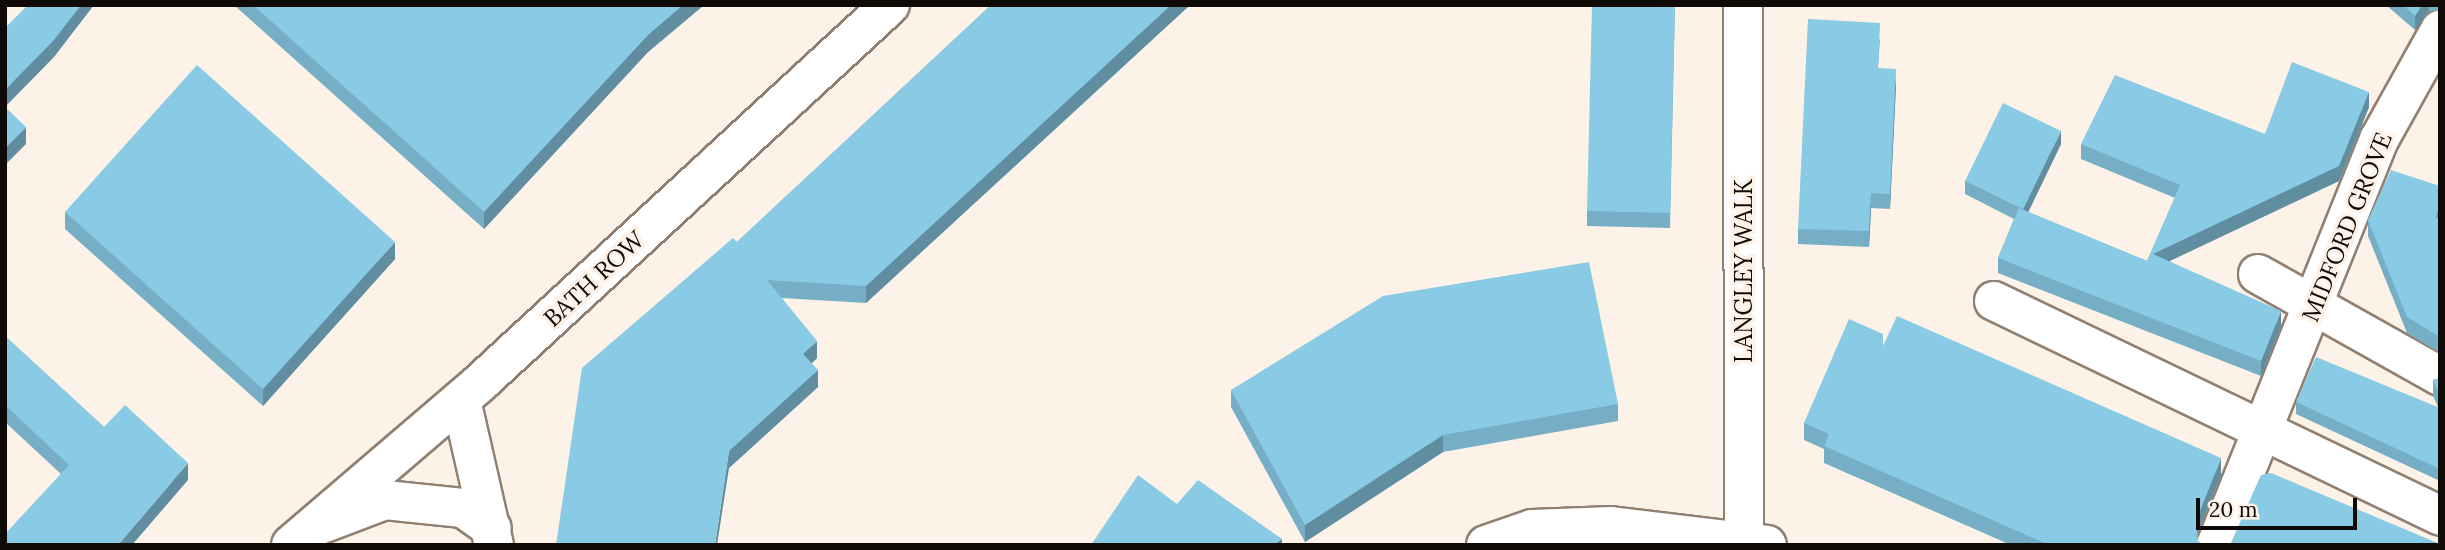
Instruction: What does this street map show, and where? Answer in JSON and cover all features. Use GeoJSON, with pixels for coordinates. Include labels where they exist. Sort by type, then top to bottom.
{"type":"FeatureCollection","features":[{"type":"Feature","properties":{"kind":"street","name":"BATH ROW"},"geometry":{"type":"LineString","coordinates":[[300,537],[461,400],[890,5]]}},
{"type":"Feature","properties":{"kind":"street","name":"LANGLEY WALK"},"geometry":{"type":"LineString","coordinates":[[1744,5],[1756,541]]}},
{"type":"Feature","properties":{"kind":"street","name":"MIDFORD GROVE"},"geometry":{"type":"LineString","coordinates":[[2216,545],[2268,430],[2380,138],[2440,30]]}},
{"type":"Feature","properties":{"kind":"street"},"geometry":{"type":"LineString","coordinates":[[2258,274],[2440,376]]}},
{"type":"Feature","properties":{"kind":"street"},"geometry":{"type":"LineString","coordinates":[[1994,301],[2268,430],[2440,516]]}},
{"type":"Feature","properties":{"kind":"street"},"geometry":{"type":"LineString","coordinates":[[461,400],[493,536]]}},
{"type":"Feature","properties":{"kind":"street"},"geometry":{"type":"LineString","coordinates":[[300,537],[385,500],[463,508],[493,536]]}},
{"type":"Feature","properties":{"kind":"street"},"geometry":{"type":"LineString","coordinates":[[1486,545],[1532,529],[1611,526],[1756,541]]}},
{"type":"Feature","properties":{"kind":"building"},"geometry":{"type":"Polygon","coordinates":[[[28,5],[81,5],[54,40],[5,90],[5,28],[28,5]]]}},
{"type":"Feature","properties":{"kind":"building"},"geometry":{"type":"Polygon","coordinates":[[[253,5],[683,5],[648,35],[484,212],[253,5]]]}},
{"type":"Feature","properties":{"kind":"building"},"geometry":{"type":"Polygon","coordinates":[[[991,5],[1171,5],[866,286],[767,280],[817,341],[803,354],[818,370],[729,451],[715,545],[556,545],[582,368],[733,238],[737,242],[991,5]]]}},
{"type":"Feature","properties":{"kind":"building"},"geometry":{"type":"Polygon","coordinates":[[[1592,5],[1675,5],[1670,213],[1587,211],[1592,5]]]}},
{"type":"Feature","properties":{"kind":"building"},"geometry":{"type":"Polygon","coordinates":[[[2403,5],[2422,5],[2415,16],[2403,5]]]}},
{"type":"Feature","properties":{"kind":"building"},"geometry":{"type":"Polygon","coordinates":[[[1808,19],[1880,23],[1878,68],[1896,69],[1890,194],[1871,193],[1869,231],[1798,229],[1808,19]]]}},
{"type":"Feature","properties":{"kind":"building"},"geometry":{"type":"Polygon","coordinates":[[[2292,62],[2369,92],[2339,166],[2153,254],[2281,311],[2261,361],[1998,258],[2019,208],[2147,261],[2180,185],[2081,144],[2115,75],[2265,134],[2292,62]]]}},
{"type":"Feature","properties":{"kind":"building"},"geometry":{"type":"Polygon","coordinates":[[[197,65],[395,242],[263,389],[65,212],[197,65]]]}},
{"type":"Feature","properties":{"kind":"building"},"geometry":{"type":"Polygon","coordinates":[[[2003,103],[2061,131],[2023,209],[1965,181],[2003,103]]]}},
{"type":"Feature","properties":{"kind":"building"},"geometry":{"type":"Polygon","coordinates":[[[5,107],[26,127],[5,148],[5,107]]]}},
{"type":"Feature","properties":{"kind":"building"},"geometry":{"type":"Polygon","coordinates":[[[2391,170],[2440,186],[2436,216],[2440,222],[2440,337],[2407,317],[2368,220],[2391,170]]]}},
{"type":"Feature","properties":{"kind":"building"},"geometry":{"type":"Polygon","coordinates":[[[1589,262],[1618,404],[1443,435],[1305,525],[1231,390],[1383,296],[1589,262]]]}},
{"type":"Feature","properties":{"kind":"building"},"geometry":{"type":"Polygon","coordinates":[[[1897,316],[2221,458],[2196,521],[2198,541],[2203,545],[2049,545],[1824,446],[1829,434],[1804,423],[1849,319],[1883,334],[1883,346],[1897,316]]]}},
{"type":"Feature","properties":{"kind":"building"},"geometry":{"type":"Polygon","coordinates":[[[5,336],[104,427],[125,405],[188,463],[118,545],[5,545],[5,534],[69,465],[5,405],[5,336]]]}},
{"type":"Feature","properties":{"kind":"building"},"geometry":{"type":"Polygon","coordinates":[[[2316,357],[2440,408],[2440,469],[2296,402],[2316,357]]]}},
{"type":"Feature","properties":{"kind":"building"},"geometry":{"type":"Polygon","coordinates":[[[2440,378],[2440,396],[2433,380],[2440,378]]]}},
{"type":"Feature","properties":{"kind":"building"},"geometry":{"type":"Polygon","coordinates":[[[2271,473],[2440,545],[2230,545],[2261,475],[2271,473]]]}},
{"type":"Feature","properties":{"kind":"building"},"geometry":{"type":"Polygon","coordinates":[[[1138,475],[1177,504],[1198,480],[1282,539],[1273,545],[1091,545],[1138,475]]]}}]}
